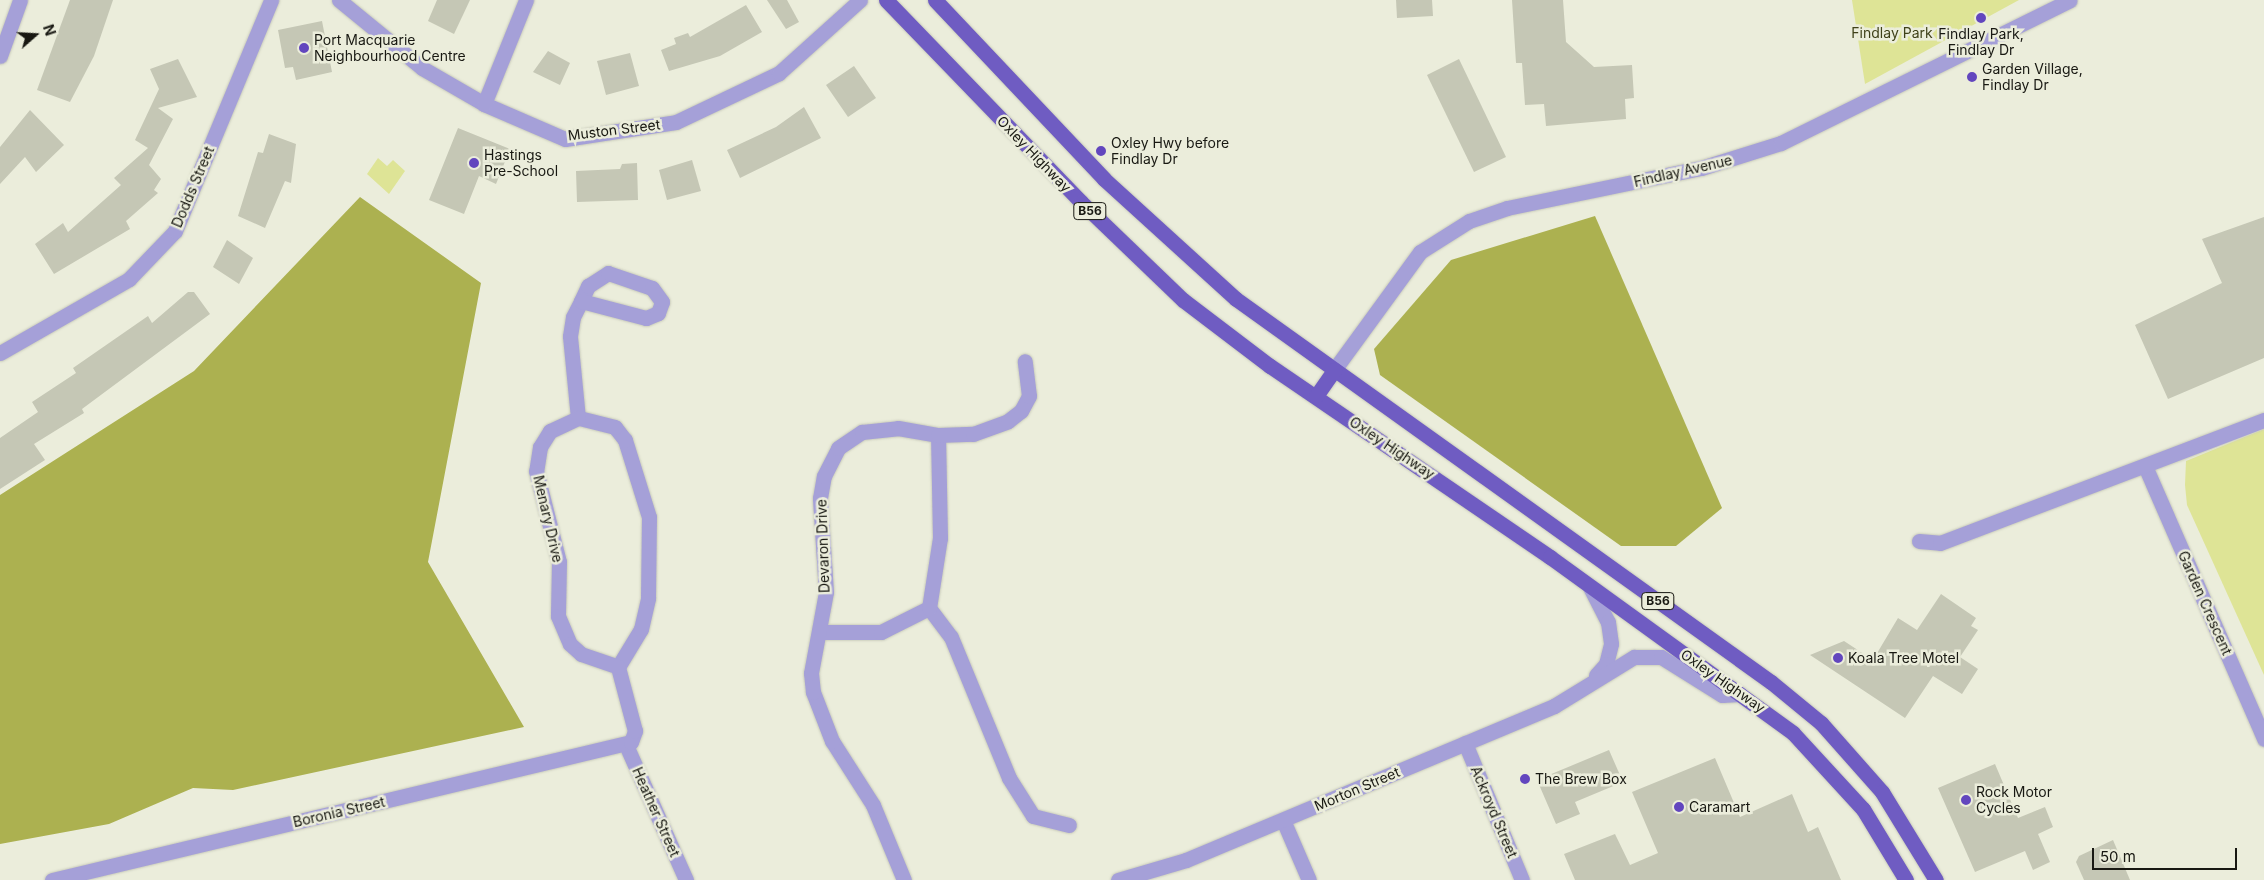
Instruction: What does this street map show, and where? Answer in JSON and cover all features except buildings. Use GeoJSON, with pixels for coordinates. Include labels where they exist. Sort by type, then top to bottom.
{"type":"FeatureCollection","features":[{"type":"Feature","properties":{"kind":"main road","name":"Oxley Highway"},"geometry":{"type":"LineString","coordinates":[[886,0],[1135,256],[1223,332],[1794,733],[1835,776],[1879,832],[1906,880]]}},
{"type":"Feature","properties":{"kind":"main road","name":"Oxley Highway"},"geometry":{"type":"LineString","coordinates":[[935,0],[1104,179],[1180,251],[1236,299],[1796,701],[1873,780],[1936,880]]}},
{"type":"Feature","properties":{"kind":"main road"},"geometry":{"type":"LineString","coordinates":[[1316,396],[1334,370]]}},
{"type":"Feature","properties":{"kind":"street"},"geometry":{"type":"LineString","coordinates":[[0,56],[20,0]]}},
{"type":"Feature","properties":{"kind":"street","name":"Dodds Street"},"geometry":{"type":"LineString","coordinates":[[0,353],[129,279],[175,231],[270,0]]}},
{"type":"Feature","properties":{"kind":"street","name":"Muston Street"},"geometry":{"type":"LineString","coordinates":[[339,0],[422,68],[484,104],[565,139],[676,122],[779,73],[860,0]]}},
{"type":"Feature","properties":{"kind":"street"},"geometry":{"type":"LineString","coordinates":[[484,104],[526,0]]}},
{"type":"Feature","properties":{"kind":"street","name":"Findlay Avenue"},"geometry":{"type":"LineString","coordinates":[[1334,370],[1420,252],[1469,221],[1507,208],[1700,168],[1781,143],[2070,0]]}},
{"type":"Feature","properties":{"kind":"street"},"geometry":{"type":"LineString","coordinates":[[581,301],[646,318],[662,309],[652,288],[608,273],[597,276],[581,301],[570,336],[578,418],[615,427],[625,440],[649,517],[648,598],[641,629],[618,667],[635,731],[626,745]]}},
{"type":"Feature","properties":{"kind":"street","name":"Devaron Drive"},"geometry":{"type":"LineString","coordinates":[[904,880],[873,805],[832,741],[819,711],[811,673],[826,592],[820,498],[829,461],[838,448],[862,432],[898,428],[938,435],[993,428],[1021,411],[1029,396],[1026,361]]}},
{"type":"Feature","properties":{"kind":"street","name":"Menary Drive"},"geometry":{"type":"LineString","coordinates":[[578,418],[550,431],[540,447],[536,470],[559,562],[558,616],[570,644],[581,654],[618,667]]}},
{"type":"Feature","properties":{"kind":"street"},"geometry":{"type":"LineString","coordinates":[[1919,541],[1940,544],[2264,420]]}},
{"type":"Feature","properties":{"kind":"street"},"geometry":{"type":"LineString","coordinates":[[938,435],[940,538],[930,608],[951,637],[1009,778],[1033,816],[1069,825]]}},
{"type":"Feature","properties":{"kind":"street","name":"Garden Crescent"},"geometry":{"type":"LineString","coordinates":[[2145,466],[2264,739]]}},
{"type":"Feature","properties":{"kind":"street","name":"Morton Street"},"geometry":{"type":"LineString","coordinates":[[1589,684],[1606,664],[1610,644],[1608,622],[1590,588]]}},
{"type":"Feature","properties":{"kind":"street"},"geometry":{"type":"LineString","coordinates":[[819,632],[882,632],[930,608]]}},
{"type":"Feature","properties":{"kind":"street","name":"Morton Street"},"geometry":{"type":"LineString","coordinates":[[1121,880],[1186,860],[1554,706],[1616,665],[1650,655],[1661,657],[1722,695],[1740,694]]}},
{"type":"Feature","properties":{"kind":"street","name":"Ackroyd Street"},"geometry":{"type":"LineString","coordinates":[[1465,743],[1522,880]]}},
{"type":"Feature","properties":{"kind":"street","name":"Boronia Street"},"geometry":{"type":"LineString","coordinates":[[52,880],[626,745]]}},
{"type":"Feature","properties":{"kind":"street","name":"Heather Street"},"geometry":{"type":"LineString","coordinates":[[626,745],[686,880]]}},
{"type":"Feature","properties":{"kind":"street"},"geometry":{"type":"LineString","coordinates":[[1283,820],[1309,880]]}},
{"type":"Feature","properties":{"kind":"green space","name":"Findlay Park"},"geometry":{"type":"Polygon","coordinates":[[[1852,0],[2019,0],[1865,84],[1852,0]]]}},
{"type":"Feature","properties":{"kind":"green space"},"geometry":{"type":"Polygon","coordinates":[[[378,158],[387,166],[393,160],[405,171],[389,194],[367,174],[378,158]]]}},
{"type":"Feature","properties":{"kind":"green space"},"geometry":{"type":"Polygon","coordinates":[[[360,197],[481,283],[428,562],[524,727],[233,790],[193,788],[109,824],[0,844],[0,495],[194,371],[360,197]]]}},
{"type":"Feature","properties":{"kind":"green space"},"geometry":{"type":"Polygon","coordinates":[[[1595,216],[1722,508],[1676,546],[1621,546],[1380,375],[1374,349],[1451,260],[1595,216]]]}},
{"type":"Feature","properties":{"kind":"green space"},"geometry":{"type":"Polygon","coordinates":[[[2264,429],[2264,675],[2187,505],[2185,485],[2186,461],[2264,429]]]}},
{"type":"Feature","properties":{"kind":"place","name":"Findlay Park, Findlay Dr"},"geometry":{"type":"Point","coordinates":[1981,18]}},
{"type":"Feature","properties":{"kind":"place","name":"Port Macquarie Neighbourhood Centre"},"geometry":{"type":"Point","coordinates":[304,48]}},
{"type":"Feature","properties":{"kind":"place","name":"Garden Village, Findlay Dr"},"geometry":{"type":"Point","coordinates":[1972,77]}},
{"type":"Feature","properties":{"kind":"place","name":"Oxley Hwy before Findlay Dr"},"geometry":{"type":"Point","coordinates":[1101,151]}},
{"type":"Feature","properties":{"kind":"place","name":"Hastings Pre-School"},"geometry":{"type":"Point","coordinates":[474,163]}},
{"type":"Feature","properties":{"kind":"place","name":"Koala Tree Motel"},"geometry":{"type":"Point","coordinates":[1838,658]}},
{"type":"Feature","properties":{"kind":"place","name":"The Brew Box"},"geometry":{"type":"Point","coordinates":[1525,779]}},
{"type":"Feature","properties":{"kind":"place","name":"Rock Motor Cycles"},"geometry":{"type":"Point","coordinates":[1966,800]}},
{"type":"Feature","properties":{"kind":"place","name":"Caramart"},"geometry":{"type":"Point","coordinates":[1679,807]}}]}
